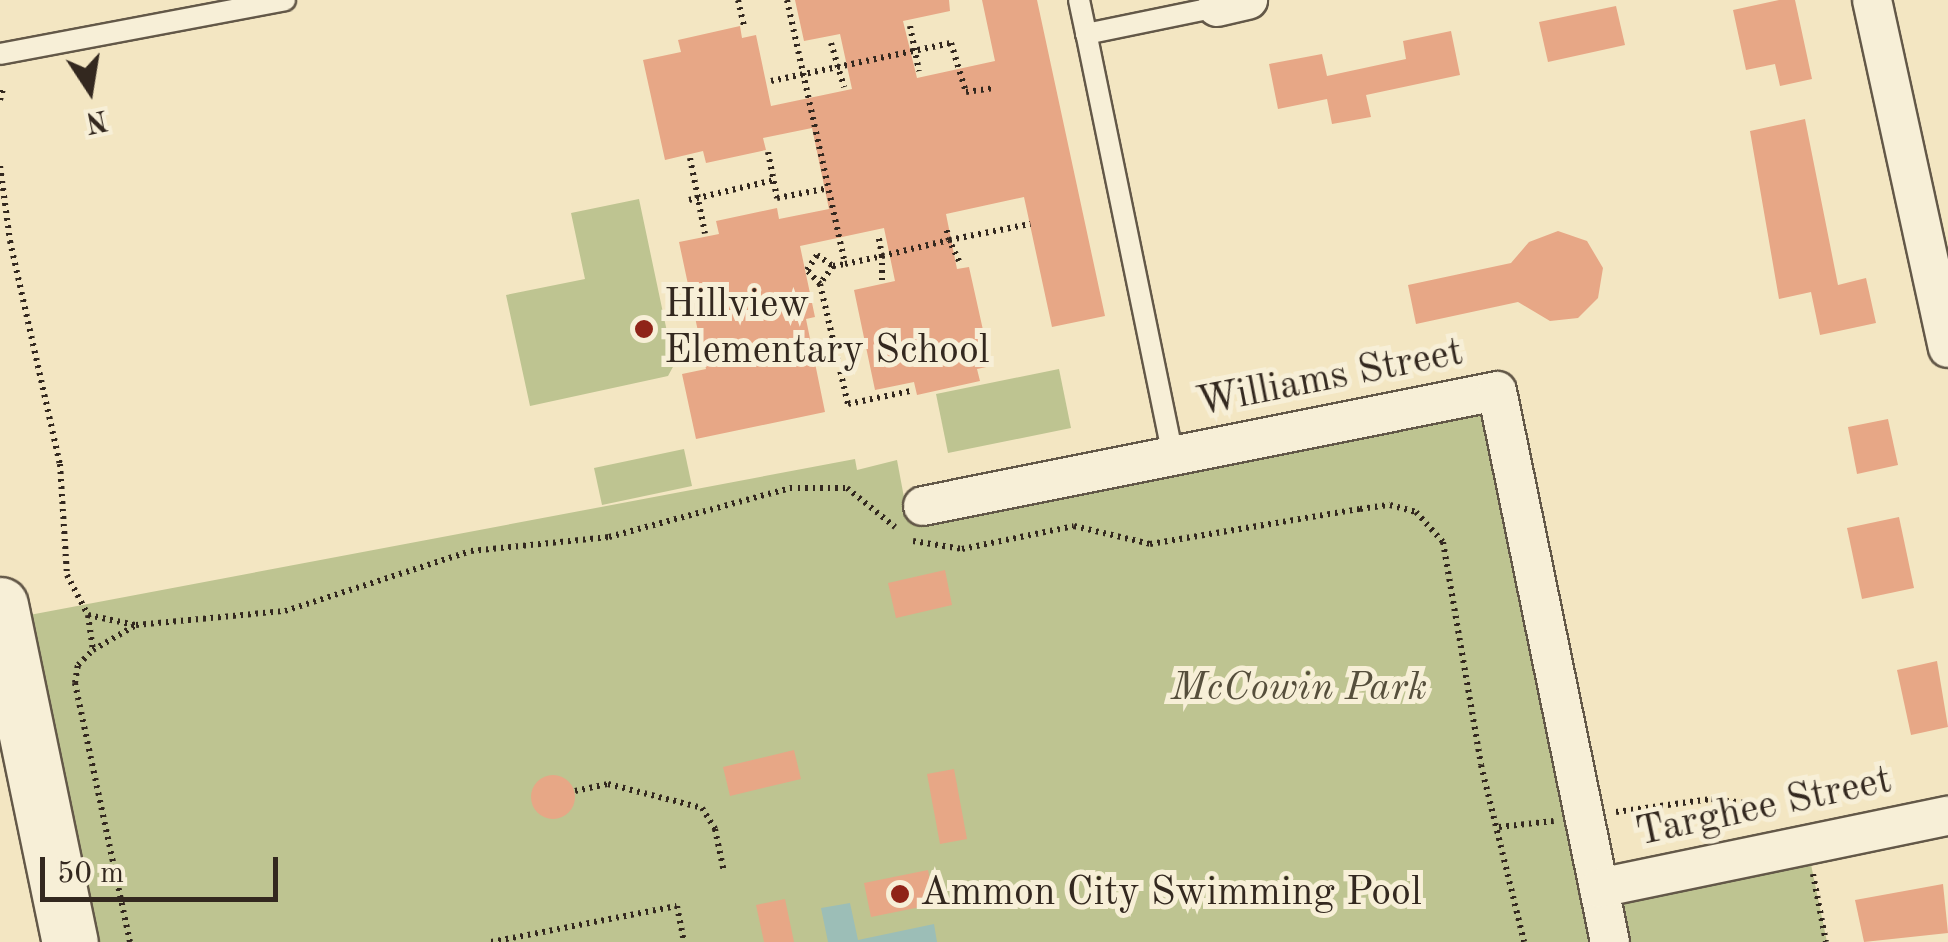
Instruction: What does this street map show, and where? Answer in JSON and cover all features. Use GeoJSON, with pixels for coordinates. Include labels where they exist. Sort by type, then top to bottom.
{"type":"FeatureCollection","features":[{"type":"Feature","properties":{"kind":"street"},"geometry":{"type":"LineString","coordinates":[[1872,0],[1948,348]]}},
{"type":"Feature","properties":{"kind":"street","name":"Williams Street"},"geometry":{"type":"LineString","coordinates":[[923,506],[1497,391],[1610,942]]}},
{"type":"Feature","properties":{"kind":"street"},"geometry":{"type":"LineString","coordinates":[[0,605],[70,942]]}},
{"type":"Feature","properties":{"kind":"street","name":"Targhee Street"},"geometry":{"type":"LineString","coordinates":[[1598,888],[1948,816]]}},
{"type":"Feature","properties":{"kind":"lane"},"geometry":{"type":"LineString","coordinates":[[0,54],[285,0]]}},
{"type":"Feature","properties":{"kind":"lane"},"geometry":{"type":"LineString","coordinates":[[1079,0],[1173,456]]}},
{"type":"Feature","properties":{"kind":"lane"},"geometry":{"type":"LineString","coordinates":[[1086,34],[1232,3]]}},
{"type":"Feature","properties":{"kind":"path"},"geometry":{"type":"LineString","coordinates":[[738,0],[744,25]]}},
{"type":"Feature","properties":{"kind":"path"},"geometry":{"type":"LineString","coordinates":[[787,0],[824,188],[845,264]]}},
{"type":"Feature","properties":{"kind":"path"},"geometry":{"type":"LineString","coordinates":[[910,26],[919,71]]}},
{"type":"Feature","properties":{"kind":"path"},"geometry":{"type":"LineString","coordinates":[[831,42],[844,88]]}},
{"type":"Feature","properties":{"kind":"path"},"geometry":{"type":"LineString","coordinates":[[771,80],[951,43],[966,92],[994,88]]}},
{"type":"Feature","properties":{"kind":"path"},"geometry":{"type":"LineString","coordinates":[[0,100],[3,88]]}},
{"type":"Feature","properties":{"kind":"path"},"geometry":{"type":"LineString","coordinates":[[768,152],[777,198],[824,188]]}},
{"type":"Feature","properties":{"kind":"path"},"geometry":{"type":"LineString","coordinates":[[690,158],[706,234]]}},
{"type":"Feature","properties":{"kind":"path"},"geometry":{"type":"LineString","coordinates":[[0,166],[13,256],[60,464],[67,575],[88,614],[93,650]]}},
{"type":"Feature","properties":{"kind":"path"},"geometry":{"type":"LineString","coordinates":[[689,200],[774,180]]}},
{"type":"Feature","properties":{"kind":"path"},"geometry":{"type":"LineString","coordinates":[[910,391],[848,404],[820,284],[808,270],[817,255],[833,266],[1030,224]]}},
{"type":"Feature","properties":{"kind":"path"},"geometry":{"type":"LineString","coordinates":[[946,227],[959,261]]}},
{"type":"Feature","properties":{"kind":"path"},"geometry":{"type":"LineString","coordinates":[[878,234],[882,280]]}},
{"type":"Feature","properties":{"kind":"path"},"geometry":{"type":"LineString","coordinates":[[820,284],[833,266]]}},
{"type":"Feature","properties":{"kind":"path"},"geometry":{"type":"LineString","coordinates":[[88,614],[136,625],[285,611],[471,551],[609,536],[822,485],[847,488],[932,548],[1074,526],[1150,544],[1390,506],[1416,512],[1443,542],[1480,725],[1481,765],[1524,942]]}},
{"type":"Feature","properties":{"kind":"path"},"geometry":{"type":"LineString","coordinates":[[130,942],[76,683],[78,665],[93,650],[136,625]]}},
{"type":"Feature","properties":{"kind":"path"},"geometry":{"type":"LineString","coordinates":[[576,791],[608,784],[669,794],[702,808],[715,830],[724,872]]}},
{"type":"Feature","properties":{"kind":"path"},"geometry":{"type":"LineString","coordinates":[[1608,814],[1676,801],[1742,800],[1763,805],[1785,829]]}},
{"type":"Feature","properties":{"kind":"path"},"geometry":{"type":"LineString","coordinates":[[1499,827],[1560,820]]}},
{"type":"Feature","properties":{"kind":"path"},"geometry":{"type":"LineString","coordinates":[[1812,871],[1826,942]]}},
{"type":"Feature","properties":{"kind":"path"},"geometry":{"type":"LineString","coordinates":[[491,942],[678,906],[684,942]]}},
{"type":"Feature","properties":{"kind":"green space"},"geometry":{"type":"Polygon","coordinates":[[[639,199],[674,365],[668,376],[530,406],[506,295],[585,279],[571,213],[639,199]]]}},
{"type":"Feature","properties":{"kind":"green space"},"geometry":{"type":"Polygon","coordinates":[[[1059,369],[1071,428],[948,453],[936,394],[1059,369]]]}},
{"type":"Feature","properties":{"kind":"green space","name":"McCowin Park"},"geometry":{"type":"Polygon","coordinates":[[[1497,391],[1599,888],[1807,845],[1827,942],[74,942],[3,620],[855,459],[857,470],[897,460],[906,508],[1497,391]]]}},
{"type":"Feature","properties":{"kind":"green space"},"geometry":{"type":"Polygon","coordinates":[[[684,449],[692,486],[602,505],[594,468],[684,449]]]}},
{"type":"Feature","properties":{"kind":"water"},"geometry":{"type":"Polygon","coordinates":[[[850,903],[858,940],[934,924],[937,942],[828,942],[821,908],[850,903]]]}},
{"type":"Feature","properties":{"kind":"building"},"geometry":{"type":"Polygon","coordinates":[[[795,0],[949,0],[950,11],[903,21],[917,78],[995,61],[982,0],[1037,0],[1105,316],[1052,327],[1024,197],[946,214],[957,269],[969,267],[991,366],[977,369],[980,381],[917,395],[914,382],[875,390],[854,290],[895,281],[884,228],[800,246],[815,317],[806,319],[825,412],[696,439],[682,374],[706,369],[679,242],[719,234],[716,221],[777,208],[779,219],[829,209],[812,128],[763,138],[766,150],[706,163],[703,151],[665,160],[643,60],[681,52],[678,40],[740,26],[742,38],[756,35],[771,106],[852,89],[840,34],[804,41],[795,0]]]}},
{"type":"Feature","properties":{"kind":"building"},"geometry":{"type":"Polygon","coordinates":[[[1795,0],[1812,79],[1780,86],[1775,64],[1746,70],[1733,10],[1795,0]]]}},
{"type":"Feature","properties":{"kind":"building"},"geometry":{"type":"Polygon","coordinates":[[[1616,6],[1625,45],[1548,62],[1539,22],[1616,6]]]}},
{"type":"Feature","properties":{"kind":"building"},"geometry":{"type":"Polygon","coordinates":[[[1451,31],[1460,75],[1366,95],[1371,117],[1332,124],[1327,99],[1278,109],[1269,64],[1322,54],[1327,76],[1406,59],[1403,41],[1451,31]]]}},
{"type":"Feature","properties":{"kind":"building"},"geometry":{"type":"Polygon","coordinates":[[[1805,119],[1838,285],[1866,278],[1876,323],[1820,335],[1811,292],[1779,299],[1750,131],[1805,119]]]}},
{"type":"Feature","properties":{"kind":"building"},"geometry":{"type":"Polygon","coordinates":[[[1558,231],[1587,241],[1603,268],[1598,298],[1578,318],[1550,321],[1518,302],[1416,324],[1408,285],[1511,263],[1529,242],[1558,231]]]}},
{"type":"Feature","properties":{"kind":"building"},"geometry":{"type":"Polygon","coordinates":[[[1888,419],[1898,465],[1857,474],[1848,427],[1888,419]]]}},
{"type":"Feature","properties":{"kind":"building"},"geometry":{"type":"Polygon","coordinates":[[[1899,517],[1914,588],[1862,599],[1847,528],[1899,517]]]}},
{"type":"Feature","properties":{"kind":"building"},"geometry":{"type":"Polygon","coordinates":[[[945,570],[952,605],[896,618],[888,583],[945,570]]]}},
{"type":"Feature","properties":{"kind":"building"},"geometry":{"type":"Polygon","coordinates":[[[1937,661],[1948,727],[1911,735],[1897,670],[1937,661]]]}},
{"type":"Feature","properties":{"kind":"building"},"geometry":{"type":"Polygon","coordinates":[[[794,750],[801,779],[730,796],[723,767],[794,750]]]}},
{"type":"Feature","properties":{"kind":"building"},"geometry":{"type":"Polygon","coordinates":[[[954,769],[967,839],[940,844],[927,774],[954,769]]]}},
{"type":"Feature","properties":{"kind":"building"},"geometry":{"type":"Polygon","coordinates":[[[553,775],[568,782],[575,797],[568,812],[553,819],[538,812],[531,797],[538,782],[553,775]]]}},
{"type":"Feature","properties":{"kind":"building"},"geometry":{"type":"Polygon","coordinates":[[[928,870],[935,904],[871,917],[864,883],[928,870]]]}},
{"type":"Feature","properties":{"kind":"building"},"geometry":{"type":"Polygon","coordinates":[[[1943,884],[1948,933],[1864,942],[1855,900],[1943,884]]]}},
{"type":"Feature","properties":{"kind":"building"},"geometry":{"type":"Polygon","coordinates":[[[785,899],[794,942],[764,942],[756,905],[785,899]]]}},
{"type":"Feature","properties":{"kind":"place","name":"Hillview Elementary School"},"geometry":{"type":"Point","coordinates":[644,329]}},
{"type":"Feature","properties":{"kind":"place","name":"Ammon City Swimming Pool"},"geometry":{"type":"Point","coordinates":[900,894]}}]}
